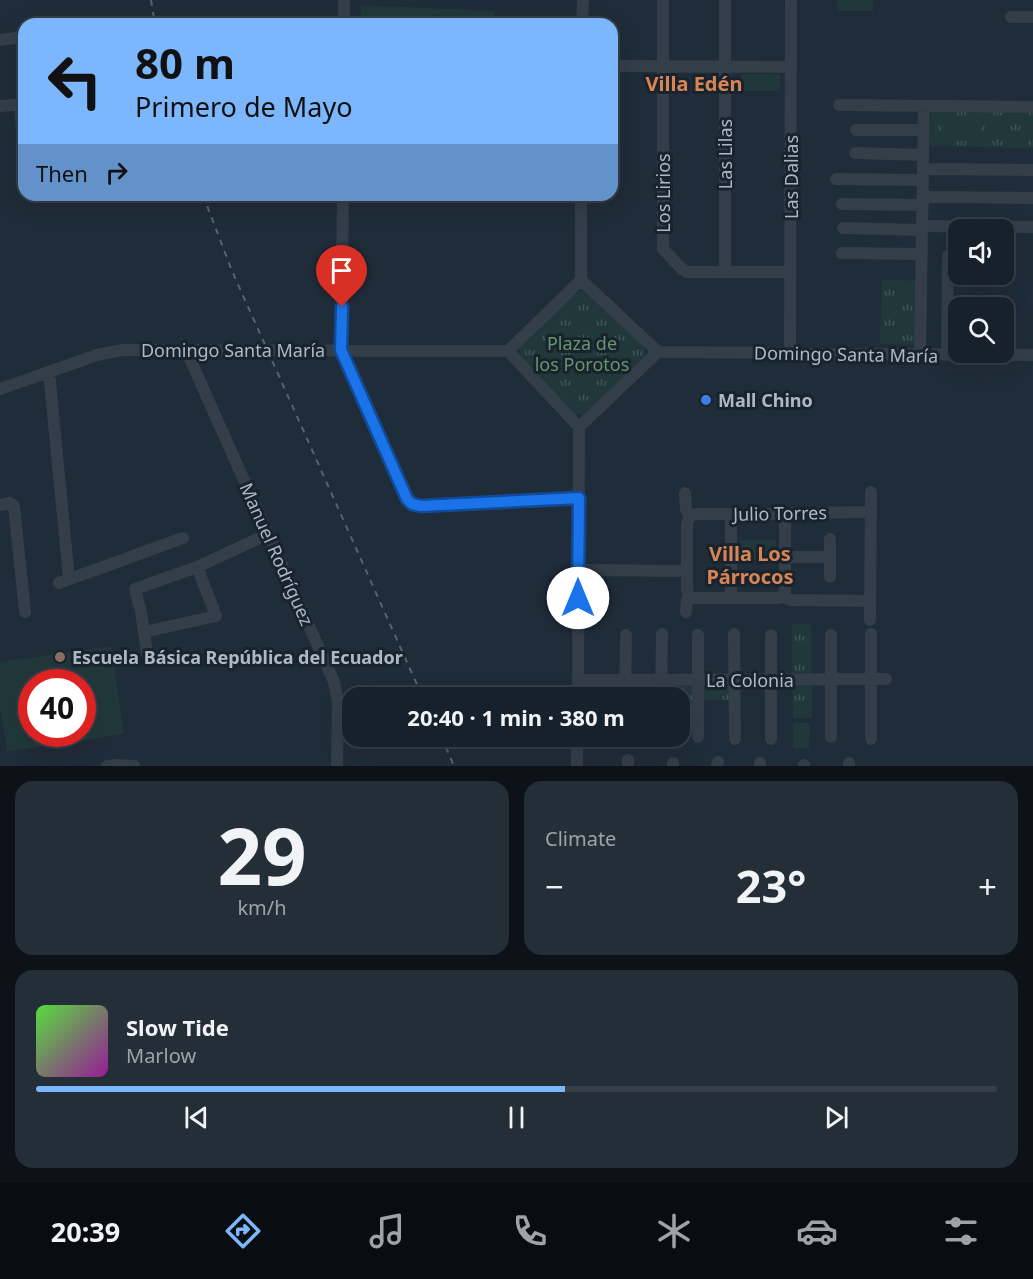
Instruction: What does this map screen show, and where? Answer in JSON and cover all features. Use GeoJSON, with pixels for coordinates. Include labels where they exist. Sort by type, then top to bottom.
{"type":"FeatureCollection","features":[{"type":"Feature","properties":{"kind":"street"},"geometry":{"type":"LineString","coordinates":[[344,0],[344,18]]}},
{"type":"Feature","properties":{"kind":"street"},"geometry":{"type":"LineString","coordinates":[[582,18],[583,0]]}},
{"type":"Feature","properties":{"kind":"street","name":"Los Lirios"},"geometry":{"type":"LineString","coordinates":[[663,0],[663,249],[685,271],[790,272]]}},
{"type":"Feature","properties":{"kind":"street","name":"Las Lilas"},"geometry":{"type":"LineString","coordinates":[[725,272],[726,0]]}},
{"type":"Feature","properties":{"kind":"street","name":"Las Dalias"},"geometry":{"type":"LineString","coordinates":[[790,353],[791,0]]}},
{"type":"Feature","properties":{"kind":"street"},"geometry":{"type":"LineString","coordinates":[[1011,17],[1033,17]]}},
{"type":"Feature","properties":{"kind":"street"},"geometry":{"type":"LineString","coordinates":[[0,40],[18,38]]}},
{"type":"Feature","properties":{"kind":"street"},"geometry":{"type":"LineString","coordinates":[[618,66],[791,67]]}},
{"type":"Feature","properties":{"kind":"street"},"geometry":{"type":"LineString","coordinates":[[0,106],[18,104]]}},
{"type":"Feature","properties":{"kind":"street"},"geometry":{"type":"LineString","coordinates":[[839,105],[1033,107]]}},
{"type":"Feature","properties":{"kind":"street"},"geometry":{"type":"LineString","coordinates":[[920,354],[924,106]]}},
{"type":"Feature","properties":{"kind":"street"},"geometry":{"type":"LineString","coordinates":[[856,130],[924,130]]}},
{"type":"Feature","properties":{"kind":"street"},"geometry":{"type":"LineString","coordinates":[[855,153],[923,155]]}},
{"type":"Feature","properties":{"kind":"street"},"geometry":{"type":"LineString","coordinates":[[836,179],[1033,170]]}},
{"type":"Feature","properties":{"kind":"street"},"geometry":{"type":"LineString","coordinates":[[842,204],[1033,198]]}},
{"type":"Feature","properties":{"kind":"street"},"geometry":{"type":"LineString","coordinates":[[342,201],[341,350],[405,496],[412,504],[421,506],[579,498]]}},
{"type":"Feature","properties":{"kind":"street"},"geometry":{"type":"LineString","coordinates":[[578,687],[579,427],[508,351],[580,280],[581,201]]}},
{"type":"Feature","properties":{"kind":"street"},"geometry":{"type":"LineString","coordinates":[[843,228],[1033,227]]}},
{"type":"Feature","properties":{"kind":"street"},"geometry":{"type":"LineString","coordinates":[[842,253],[922,254]]}},
{"type":"Feature","properties":{"kind":"street"},"geometry":{"type":"LineString","coordinates":[[947,355],[948,256]]}},
{"type":"Feature","properties":{"kind":"street"},"geometry":{"type":"LineString","coordinates":[[579,427],[658,352],[580,280]]}},
{"type":"Feature","properties":{"kind":"street","name":"Domingo Santa María"},"geometry":{"type":"LineString","coordinates":[[0,389],[91,357],[135,349],[508,351]]}},
{"type":"Feature","properties":{"kind":"street","name":"Manuel Rodríguez"},"geometry":{"type":"LineString","coordinates":[[186,350],[334,682],[338,702],[337,766]]}},
{"type":"Feature","properties":{"kind":"street","name":"Domingo Santa María"},"geometry":{"type":"LineString","coordinates":[[658,352],[1033,355]]}},
{"type":"Feature","properties":{"kind":"street"},"geometry":{"type":"LineString","coordinates":[[49,372],[64,581],[183,538]]}},
{"type":"Feature","properties":{"kind":"street"},"geometry":{"type":"LineString","coordinates":[[870,620],[871,492]]}},
{"type":"Feature","properties":{"kind":"street"},"geometry":{"type":"LineString","coordinates":[[686,493],[686,508],[690,516],[687,524],[687,592],[689,596],[686,612]]}},
{"type":"Feature","properties":{"kind":"street"},"geometry":{"type":"LineString","coordinates":[[0,505],[10,503],[14,506],[25,612]]}},
{"type":"Feature","properties":{"kind":"street","name":"Julio Torres"},"geometry":{"type":"LineString","coordinates":[[690,516],[697,514],[777,514],[782,516],[791,513],[871,512]]}},
{"type":"Feature","properties":{"kind":"street"},"geometry":{"type":"LineString","coordinates":[[731,514],[731,598]]}},
{"type":"Feature","properties":{"kind":"street"},"geometry":{"type":"LineString","coordinates":[[782,516],[784,521],[784,591],[782,596]]}},
{"type":"Feature","properties":{"kind":"street"},"geometry":{"type":"LineString","coordinates":[[147,653],[135,589],[197,567],[268,534]]}},
{"type":"Feature","properties":{"kind":"street"},"geometry":{"type":"LineString","coordinates":[[830,539],[830,577]]}},
{"type":"Feature","properties":{"kind":"street"},"geometry":{"type":"LineString","coordinates":[[784,557],[830,557]]}},
{"type":"Feature","properties":{"kind":"street"},"geometry":{"type":"LineString","coordinates":[[144,632],[216,616],[197,567]]}},
{"type":"Feature","properties":{"kind":"street"},"geometry":{"type":"LineString","coordinates":[[579,570],[687,571]]}},
{"type":"Feature","properties":{"kind":"street"},"geometry":{"type":"LineString","coordinates":[[689,596],[695,598],[778,598],[782,596],[791,600],[870,601]]}},
{"type":"Feature","properties":{"kind":"street"},"geometry":{"type":"LineString","coordinates":[[661,687],[662,634]]}},
{"type":"Feature","properties":{"kind":"street"},"geometry":{"type":"LineString","coordinates":[[734,634],[735,739]]}},
{"type":"Feature","properties":{"kind":"street"},"geometry":{"type":"LineString","coordinates":[[870,739],[871,634]]}},
{"type":"Feature","properties":{"kind":"street"},"geometry":{"type":"LineString","coordinates":[[625,687],[626,635]]}},
{"type":"Feature","properties":{"kind":"street"},"geometry":{"type":"LineString","coordinates":[[698,635],[698,737]]}},
{"type":"Feature","properties":{"kind":"street"},"geometry":{"type":"LineString","coordinates":[[771,635],[771,739]]}},
{"type":"Feature","properties":{"kind":"street"},"geometry":{"type":"LineString","coordinates":[[831,635],[831,737]]}},
{"type":"Feature","properties":{"kind":"street","name":"La Colonia"},"geometry":{"type":"LineString","coordinates":[[578,680],[886,679]]}},
{"type":"Feature","properties":{"kind":"street"},"geometry":{"type":"LineString","coordinates":[[577,766],[578,747]]}},
{"type":"Feature","properties":{"kind":"street"},"geometry":{"type":"LineString","coordinates":[[107,766],[134,766]]}},
{"type":"Feature","properties":{"kind":"green space"},"geometry":{"type":"Polygon","coordinates":[[[837,0],[873,0],[873,11],[837,11],[837,0]]]}},
{"type":"Feature","properties":{"kind":"green space"},"geometry":{"type":"Polygon","coordinates":[[[361,5],[495,11],[494,18],[361,18],[361,5]]]}},
{"type":"Feature","properties":{"kind":"green space"},"geometry":{"type":"Polygon","coordinates":[[[741,74],[780,74],[780,91],[741,91],[741,74]]]}},
{"type":"Feature","properties":{"kind":"green space"},"geometry":{"type":"Polygon","coordinates":[[[931,111],[1033,112],[1033,148],[930,146],[931,111]]]}},
{"type":"Feature","properties":{"kind":"green space"},"geometry":{"type":"Polygon","coordinates":[[[943,121],[981,121],[980,141],[943,141],[943,121]]]}},
{"type":"Feature","properties":{"kind":"green space"},"geometry":{"type":"Polygon","coordinates":[[[882,280],[918,281],[917,345],[880,344],[882,280]]]}},
{"type":"Feature","properties":{"kind":"green space","name":"Plaza de los Porotos"},"geometry":{"type":"Polygon","coordinates":[[[579,291],[584,291],[645,349],[645,357],[584,415],[575,414],[520,357],[519,351],[520,346],[579,291]]]}},
{"type":"Feature","properties":{"kind":"green space"},"geometry":{"type":"Polygon","coordinates":[[[740,540],[776,540],[776,560],[740,560],[740,540]]]}},
{"type":"Feature","properties":{"kind":"green space"},"geometry":{"type":"Polygon","coordinates":[[[792,624],[811,624],[812,718],[793,718],[792,624]]]}},
{"type":"Feature","properties":{"kind":"green space"},"geometry":{"type":"Polygon","coordinates":[[[111,646],[124,734],[96,738],[96,669],[18,669],[18,747],[40,747],[7,752],[0,707],[0,662],[111,646]]]}},
{"type":"Feature","properties":{"kind":"green space"},"geometry":{"type":"Polygon","coordinates":[[[731,686],[731,700],[690,700],[690,687],[632,687],[731,686]]]}},
{"type":"Feature","properties":{"kind":"green space"},"geometry":{"type":"Polygon","coordinates":[[[793,723],[810,723],[809,748],[793,748],[793,723]]]}},
{"type":"Feature","properties":{"kind":"railway"},"geometry":{"type":"LineString","coordinates":[[151,0],[154,18]]}},
{"type":"Feature","properties":{"kind":"railway"},"geometry":{"type":"LineString","coordinates":[[205,201],[232,271],[418,687]]}},
{"type":"Feature","properties":{"kind":"railway"},"geometry":{"type":"LineString","coordinates":[[446,747],[454,766]]}},
{"type":"Feature","properties":{"kind":"place","name":"Mall Chino"},"geometry":{"type":"Point","coordinates":[706,400]}},
{"type":"Feature","properties":{"kind":"place","name":"Escuela Básica República del Ecuador"},"geometry":{"type":"Point","coordinates":[60,657]}},
{"type":"Feature","properties":{"kind":"district","name":"Villa Edén"},"geometry":{"type":"Point","coordinates":[694,83]}},
{"type":"Feature","properties":{"kind":"district","name":"Villa Los Párrocos"},"geometry":{"type":"Point","coordinates":[750,564]}},
{"type":"Feature","properties":{"kind":"route"},"geometry":{"type":"LineString","coordinates":[[342,307],[341,350],[407,499],[412,504],[421,506],[579,498],[578,598]]}}]}
